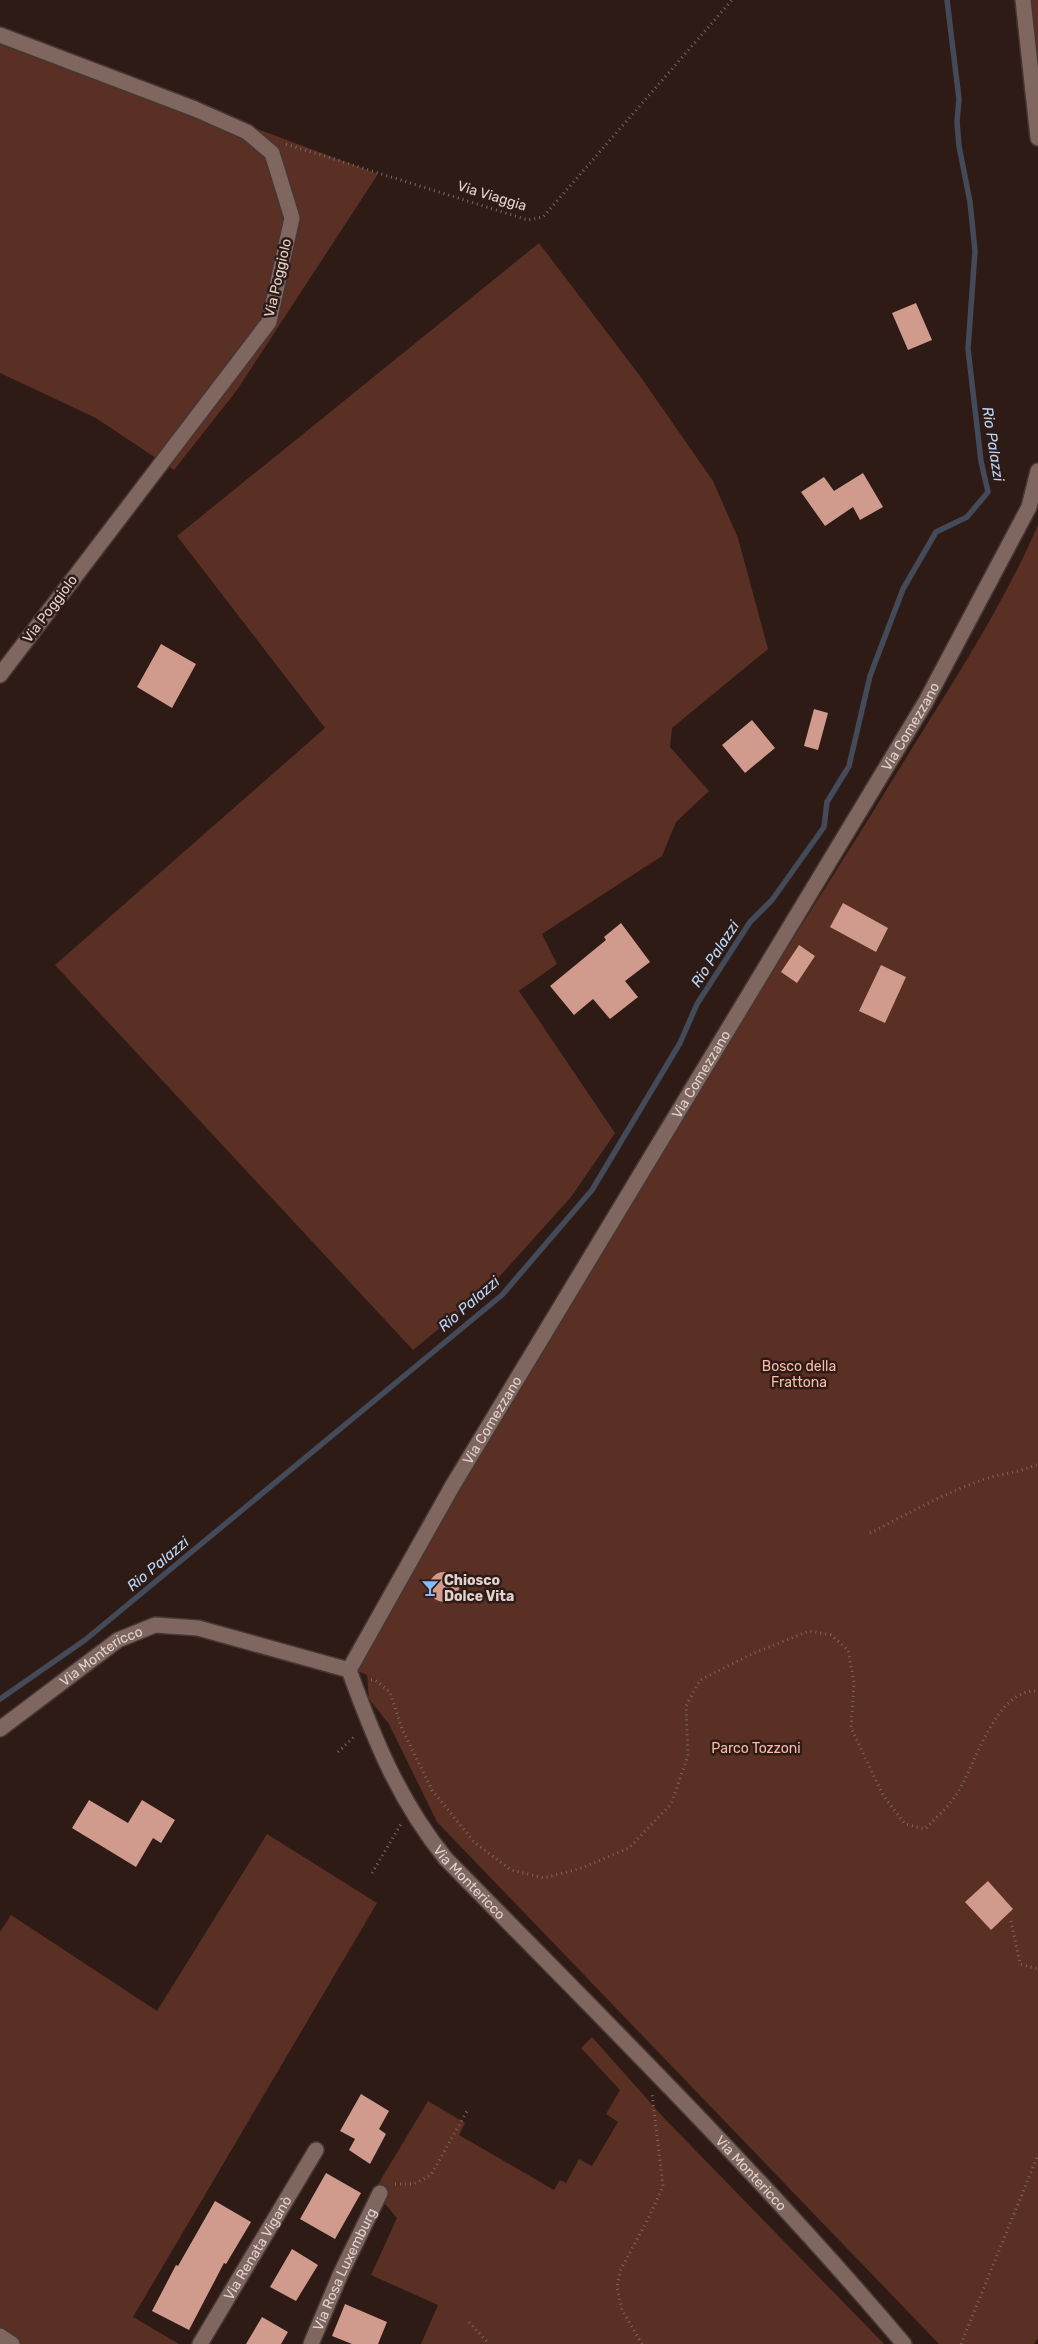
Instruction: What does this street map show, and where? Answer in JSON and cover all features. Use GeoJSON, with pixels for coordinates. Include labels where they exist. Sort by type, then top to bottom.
{"type":"FeatureCollection","features":[{"type":"Feature","properties":{"kind":"street"},"geometry":{"type":"LineString","coordinates":[[1023,0],[1038,138]]}},
{"type":"Feature","properties":{"kind":"street","name":"Via Poggiolo"},"geometry":{"type":"LineString","coordinates":[[0,35],[195,109],[247,132],[272,153],[292,218],[268,322],[0,675]]}},
{"type":"Feature","properties":{"kind":"street","name":"Via Comezzano"},"geometry":{"type":"LineString","coordinates":[[349,1670],[454,1485],[925,703],[1029,507],[1038,471]]}},
{"type":"Feature","properties":{"kind":"street","name":"Via Montericco"},"geometry":{"type":"LineString","coordinates":[[0,1728],[118,1640],[155,1625],[198,1628],[349,1670],[369,1725],[394,1780],[423,1830],[446,1859],[647,2062],[833,2261],[904,2344]]}},
{"type":"Feature","properties":{"kind":"street","name":"Via Renata Viganò"},"geometry":{"type":"LineString","coordinates":[[200,2344],[316,2150]]}},
{"type":"Feature","properties":{"kind":"street","name":"Via Rosa Luxemburg"},"geometry":{"type":"LineString","coordinates":[[311,2344],[341,2272],[380,2193]]}},
{"type":"Feature","properties":{"kind":"street"},"geometry":{"type":"LineString","coordinates":[[0,2336],[12,2344]]}},
{"type":"Feature","properties":{"kind":"path","name":"Via Viaggia"},"geometry":{"type":"LineString","coordinates":[[283,143],[528,220],[543,217],[732,0]]}},
{"type":"Feature","properties":{"kind":"path"},"geometry":{"type":"LineString","coordinates":[[870,1533],[945,1495],[985,1479],[1023,1471],[1038,1464]]}},
{"type":"Feature","properties":{"kind":"path"},"geometry":{"type":"LineString","coordinates":[[368,1680],[375,1680],[390,1692],[402,1729],[432,1790],[474,1842],[512,1870],[544,1878],[582,1868],[629,1848],[671,1804],[688,1756],[686,1706],[700,1680],[752,1654],[809,1631],[831,1635],[848,1650],[854,1683],[851,1728],[883,1796],[904,1824],[925,1828],[942,1813],[958,1792],[989,1729],[1010,1700],[1032,1690],[1038,1691]]}},
{"type":"Feature","properties":{"kind":"path"},"geometry":{"type":"LineString","coordinates":[[338,1752],[358,1732]]}},
{"type":"Feature","properties":{"kind":"path"},"geometry":{"type":"LineString","coordinates":[[372,1873],[401,1824],[406,1830]]}},
{"type":"Feature","properties":{"kind":"path"},"geometry":{"type":"LineString","coordinates":[[1011,1921],[1020,1964],[1038,1969]]}},
{"type":"Feature","properties":{"kind":"path"},"geometry":{"type":"LineString","coordinates":[[642,2344],[622,2310],[617,2288],[620,2271],[649,2217],[663,2186],[652,2090]]}},
{"type":"Feature","properties":{"kind":"path"},"geometry":{"type":"LineString","coordinates":[[380,2193],[385,2179],[396,2185],[414,2184],[431,2175],[467,2111]]}},
{"type":"Feature","properties":{"kind":"path"},"geometry":{"type":"LineString","coordinates":[[961,2344],[1038,2155]]}},
{"type":"Feature","properties":{"kind":"path"},"geometry":{"type":"LineString","coordinates":[[469,2322],[489,2344]]}},
{"type":"Feature","properties":{"kind":"green space"},"geometry":{"type":"Polygon","coordinates":[[[1015,0],[1038,0],[1038,120],[1024,31],[1015,0]]]}},
{"type":"Feature","properties":{"kind":"green space"},"geometry":{"type":"Polygon","coordinates":[[[0,29],[61,56],[378,174],[237,390],[174,470],[96,418],[0,373],[0,29]]]}},
{"type":"Feature","properties":{"kind":"green space"},"geometry":{"type":"Polygon","coordinates":[[[539,243],[640,376],[713,481],[738,538],[768,649],[672,728],[670,747],[709,791],[676,822],[662,856],[542,934],[557,964],[519,991],[615,1133],[571,1197],[489,1288],[413,1350],[55,965],[325,728],[177,536],[539,243]]]}},
{"type":"Feature","properties":{"kind":"green space","name":"Parco Tozzoni"},"geometry":{"type":"Polygon","coordinates":[[[1038,525],[1038,2338],[1034,2344],[939,2344],[437,1822],[389,1724],[369,1699],[367,1675],[355,1670],[547,1331],[627,1198],[818,899],[959,672],[1009,585],[1038,525]]]}},
{"type":"Feature","properties":{"kind":"green space"},"geometry":{"type":"Polygon","coordinates":[[[267,1834],[377,1903],[133,2317],[179,2344],[11,2344],[0,2333],[0,1932],[11,1915],[157,2011],[267,1834]]]}},
{"type":"Feature","properties":{"kind":"green space"},"geometry":{"type":"Polygon","coordinates":[[[592,2037],[664,2118],[884,2344],[421,2344],[438,2305],[371,2275],[397,2218],[374,2191],[428,2101],[465,2123],[459,2135],[554,2190],[560,2180],[566,2183],[579,2159],[592,2166],[618,2122],[606,2114],[620,2090],[581,2048],[592,2037]]]}},
{"type":"Feature","properties":{"kind":"building"},"geometry":{"type":"Polygon","coordinates":[[[916,303],[932,340],[908,350],[892,313],[916,303]]]}},
{"type":"Feature","properties":{"kind":"building"},"geometry":{"type":"Polygon","coordinates":[[[863,473],[883,507],[860,520],[853,507],[825,526],[801,492],[824,477],[834,491],[863,473]]]}},
{"type":"Feature","properties":{"kind":"building"},"geometry":{"type":"Polygon","coordinates":[[[161,644],[196,664],[172,708],[137,687],[161,644]]]}},
{"type":"Feature","properties":{"kind":"building"},"geometry":{"type":"Polygon","coordinates":[[[814,709],[828,713],[818,750],[804,746],[814,709]]]}},
{"type":"Feature","properties":{"kind":"building"},"geometry":{"type":"Polygon","coordinates":[[[752,720],[775,748],[745,773],[722,745],[752,720]]]}},
{"type":"Feature","properties":{"kind":"building"},"geometry":{"type":"Polygon","coordinates":[[[843,903],[888,928],[876,952],[830,927],[843,903]]]}},
{"type":"Feature","properties":{"kind":"building"},"geometry":{"type":"Polygon","coordinates":[[[621,923],[650,962],[625,981],[638,997],[610,1019],[593,999],[574,1015],[550,986],[606,940],[604,937],[621,923]]]}},
{"type":"Feature","properties":{"kind":"building"},"geometry":{"type":"Polygon","coordinates":[[[799,945],[815,956],[797,983],[781,972],[799,945]]]}},
{"type":"Feature","properties":{"kind":"building"},"geometry":{"type":"Polygon","coordinates":[[[881,965],[906,977],[885,1023],[859,1011],[881,965]]]}},
{"type":"Feature","properties":{"kind":"building"},"geometry":{"type":"Polygon","coordinates":[[[444,1572],[455,1576],[459,1587],[455,1598],[444,1602],[433,1598],[429,1587],[433,1576],[444,1572]]]}},
{"type":"Feature","properties":{"kind":"building"},"geometry":{"type":"Polygon","coordinates":[[[89,1800],[128,1823],[142,1800],[175,1820],[161,1843],[153,1838],[136,1867],[72,1828],[89,1800]]]}},
{"type":"Feature","properties":{"kind":"building"},"geometry":{"type":"Polygon","coordinates":[[[988,1881],[1013,1909],[991,1930],[965,1902],[988,1881]]]}},
{"type":"Feature","properties":{"kind":"building"},"geometry":{"type":"Polygon","coordinates":[[[361,2094],[389,2111],[379,2129],[386,2134],[370,2164],[349,2150],[355,2139],[340,2131],[361,2094]]]}},
{"type":"Feature","properties":{"kind":"building"},"geometry":{"type":"Polygon","coordinates":[[[326,2173],[361,2193],[335,2239],[300,2219],[326,2173]]]}},
{"type":"Feature","properties":{"kind":"building"},"geometry":{"type":"Polygon","coordinates":[[[215,2201],[251,2222],[226,2264],[224,2263],[189,2330],[152,2311],[176,2265],[178,2266],[215,2201]]]}},
{"type":"Feature","properties":{"kind":"building"},"geometry":{"type":"Polygon","coordinates":[[[292,2249],[318,2265],[296,2301],[270,2287],[292,2249]]]}},
{"type":"Feature","properties":{"kind":"building"},"geometry":{"type":"Polygon","coordinates":[[[345,2304],[387,2322],[378,2344],[352,2344],[332,2336],[345,2304]]]}},
{"type":"Feature","properties":{"kind":"building"},"geometry":{"type":"Polygon","coordinates":[[[262,2317],[288,2332],[281,2344],[246,2344],[262,2317]]]}},
{"type":"Feature","properties":{"kind":"waterway","name":"Rio Palazzi"},"geometry":{"type":"LineString","coordinates":[[0,1699],[85,1640],[502,1295],[592,1190],[680,1043],[697,1004],[750,922],[772,900],[824,827],[827,802],[849,766],[870,676],[903,589],[936,532],[967,517],[988,492],[981,461],[968,349],[975,251],[970,202],[959,146],[957,122],[959,99],[947,0]]}},
{"type":"Feature","properties":{"kind":"place","name":"Chiosco Dolce Vita"},"geometry":{"type":"Point","coordinates":[430,1588]}},
{"type":"Feature","properties":{"kind":"park label","name":"Bosco della Frattona"},"geometry":{"type":"Point","coordinates":[799,1374]}}]}
